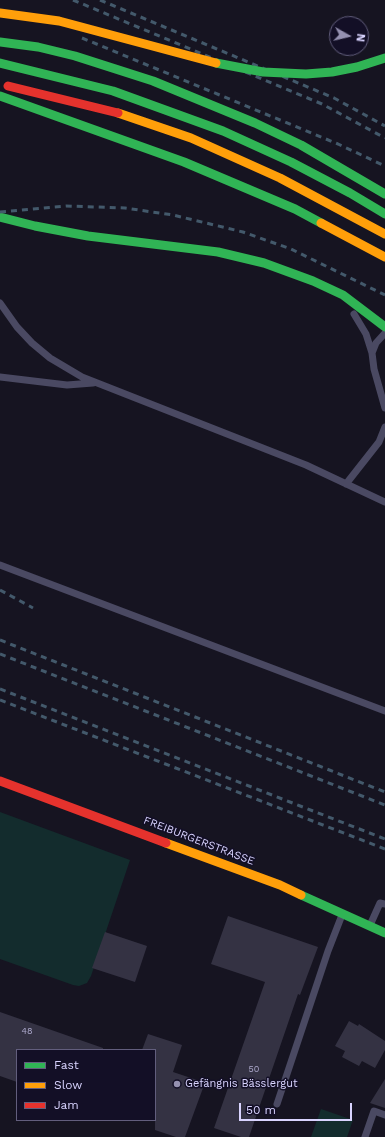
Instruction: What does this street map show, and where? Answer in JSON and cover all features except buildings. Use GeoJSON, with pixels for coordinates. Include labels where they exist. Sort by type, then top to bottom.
{"type":"FeatureCollection","features":[{"type":"Feature","properties":{"kind":"main road"},"geometry":{"type":"LineString","coordinates":[[0,13],[59,21],[203,60],[263,72],[306,74],[332,72],[385,58]]}},
{"type":"Feature","properties":{"kind":"main road"},"geometry":{"type":"LineString","coordinates":[[0,42],[38,47],[75,56],[160,84],[255,123],[301,145],[385,194]]}},
{"type":"Feature","properties":{"kind":"main road"},"geometry":{"type":"LineString","coordinates":[[0,63],[113,91],[209,126],[291,162],[350,193],[385,214]]}},
{"type":"Feature","properties":{"kind":"main road"},"geometry":{"type":"LineString","coordinates":[[0,85],[109,110],[191,138],[280,178],[340,208],[385,234]]}},
{"type":"Feature","properties":{"kind":"main road"},"geometry":{"type":"LineString","coordinates":[[0,96],[66,121],[184,162],[254,191],[316,219],[385,257]]}},
{"type":"Feature","properties":{"kind":"main road"},"geometry":{"type":"LineString","coordinates":[[0,217],[35,226],[88,236],[218,252],[267,264],[313,281],[342,295],[358,305],[385,327]]}},
{"type":"Feature","properties":{"kind":"main road","name":"FREIBURGERSTRASSE"},"geometry":{"type":"LineString","coordinates":[[0,781],[280,885],[385,933]]}},
{"type":"Feature","properties":{"kind":"lane"},"geometry":{"type":"LineString","coordinates":[[267,264],[334,300]]}},
{"type":"Feature","properties":{"kind":"lane"},"geometry":{"type":"LineString","coordinates":[[0,304],[17,327],[38,349],[93,383],[306,465],[385,502]]}},
{"type":"Feature","properties":{"kind":"lane"},"geometry":{"type":"LineString","coordinates":[[348,310],[363,327],[372,353],[374,369],[384,404]]}},
{"type":"Feature","properties":{"kind":"lane"},"geometry":{"type":"LineString","coordinates":[[372,353],[376,343],[385,333]]}},
{"type":"Feature","properties":{"kind":"lane"},"geometry":{"type":"LineString","coordinates":[[0,377],[67,385],[93,383]]}},
{"type":"Feature","properties":{"kind":"lane"},"geometry":{"type":"LineString","coordinates":[[384,404],[385,393]]}},
{"type":"Feature","properties":{"kind":"lane"},"geometry":{"type":"LineString","coordinates":[[346,484],[379,442],[385,427]]}},
{"type":"Feature","properties":{"kind":"lane"},"geometry":{"type":"LineString","coordinates":[[0,565],[385,711]]}},
{"type":"Feature","properties":{"kind":"lane"},"geometry":{"type":"LineString","coordinates":[[370,926],[380,903],[385,904]]}},
{"type":"Feature","properties":{"kind":"lane"},"geometry":{"type":"LineString","coordinates":[[277,1104],[328,951],[343,913]]}},
{"type":"Feature","properties":{"kind":"lane"},"geometry":{"type":"LineString","coordinates":[[365,1137],[374,1111],[385,1115]]}},
{"type":"Feature","properties":{"kind":"green space"},"geometry":{"type":"Polygon","coordinates":[[[0,812],[130,860],[91,976],[87,983],[79,986],[73,985],[0,959],[0,812]]]}},
{"type":"Feature","properties":{"kind":"green space"},"geometry":{"type":"Polygon","coordinates":[[[321,1109],[353,1120],[347,1137],[311,1137],[321,1109]]]}},
{"type":"Feature","properties":{"kind":"railway"},"geometry":{"type":"LineString","coordinates":[[73,0],[322,104],[385,138]]}},
{"type":"Feature","properties":{"kind":"railway"},"geometry":{"type":"LineString","coordinates":[[100,0],[334,98],[385,126]]}},
{"type":"Feature","properties":{"kind":"railway"},"geometry":{"type":"LineString","coordinates":[[82,38],[338,144],[385,166]]}},
{"type":"Feature","properties":{"kind":"railway"},"geometry":{"type":"LineString","coordinates":[[0,212],[66,206],[125,208],[173,215],[243,232],[291,249],[385,295]]}},
{"type":"Feature","properties":{"kind":"railway"},"geometry":{"type":"LineString","coordinates":[[0,590],[33,608]]}},
{"type":"Feature","properties":{"kind":"railway"},"geometry":{"type":"LineString","coordinates":[[0,640],[385,792]]}},
{"type":"Feature","properties":{"kind":"railway"},"geometry":{"type":"LineString","coordinates":[[0,654],[385,805]]}},
{"type":"Feature","properties":{"kind":"railway"},"geometry":{"type":"LineString","coordinates":[[0,689],[385,839]]}},
{"type":"Feature","properties":{"kind":"railway"},"geometry":{"type":"LineString","coordinates":[[0,700],[385,849]]}},
{"type":"Feature","properties":{"kind":"traffic: fast"},"geometry":{"type":"LineString","coordinates":[[0,42],[38,47],[75,56],[153,81],[255,123],[301,145],[385,194]]}},
{"type":"Feature","properties":{"kind":"traffic: fast"},"geometry":{"type":"LineString","coordinates":[[216,63],[263,72],[306,74],[332,72],[357,67],[385,58]]}},
{"type":"Feature","properties":{"kind":"traffic: fast"},"geometry":{"type":"LineString","coordinates":[[0,63],[113,91],[223,131],[291,162],[350,193],[385,214]]}},
{"type":"Feature","properties":{"kind":"traffic: fast"},"geometry":{"type":"LineString","coordinates":[[0,96],[184,162],[295,209],[321,223]]}},
{"type":"Feature","properties":{"kind":"traffic: fast"},"geometry":{"type":"LineString","coordinates":[[0,217],[35,226],[88,236],[218,252],[264,263],[313,281],[343,295],[385,327]]}},
{"type":"Feature","properties":{"kind":"traffic: fast"},"geometry":{"type":"LineString","coordinates":[[301,895],[385,933]]}},
{"type":"Feature","properties":{"kind":"traffic: slow"},"geometry":{"type":"LineString","coordinates":[[0,13],[59,21],[216,63]]}},
{"type":"Feature","properties":{"kind":"traffic: slow"},"geometry":{"type":"LineString","coordinates":[[118,113],[191,138],[280,178],[385,234]]}},
{"type":"Feature","properties":{"kind":"traffic: slow"},"geometry":{"type":"LineString","coordinates":[[321,223],[385,257]]}},
{"type":"Feature","properties":{"kind":"traffic: slow"},"geometry":{"type":"LineString","coordinates":[[166,843],[280,885],[301,895]]}},
{"type":"Feature","properties":{"kind":"traffic: jam"},"geometry":{"type":"LineString","coordinates":[[8,86],[118,113]]}},
{"type":"Feature","properties":{"kind":"traffic: jam"},"geometry":{"type":"LineString","coordinates":[[0,781],[166,843]]}},
{"type":"Feature","properties":{"kind":"place","name":"Gefängnis Bässlergut"},"geometry":{"type":"Point","coordinates":[177,1084]}}]}
